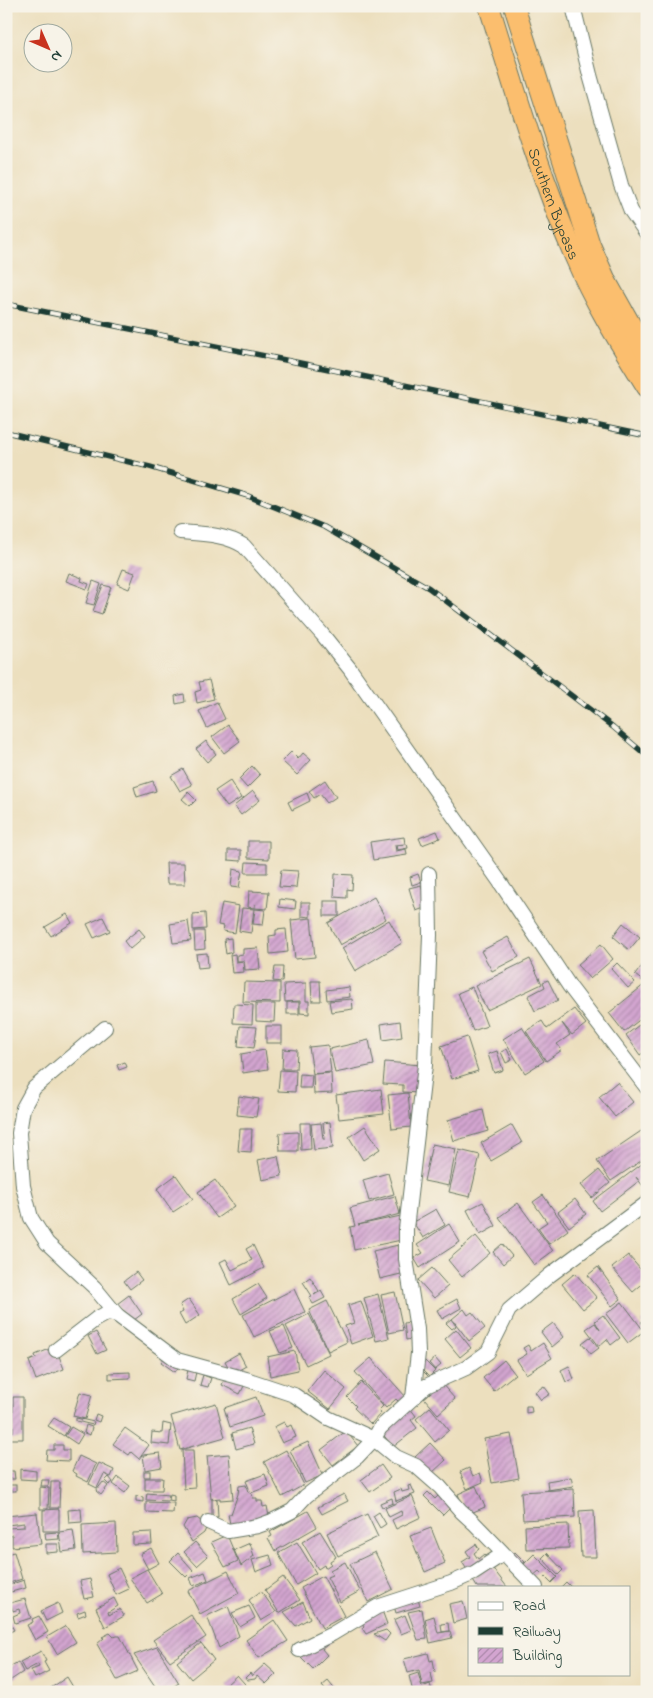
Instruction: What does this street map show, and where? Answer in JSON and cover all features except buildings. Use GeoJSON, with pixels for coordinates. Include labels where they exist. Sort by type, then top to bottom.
{"type":"FeatureCollection","features":[{"type":"Feature","properties":{"kind":"highway","name":"Southern Bypass"},"geometry":{"type":"LineString","coordinates":[[489,6],[527,127],[575,258],[616,336],[647,387]]}},
{"type":"Feature","properties":{"kind":"highway","name":"Southern Bypass"},"geometry":{"type":"LineString","coordinates":[[514,6],[590,245],[607,283],[647,354]]}},
{"type":"Feature","properties":{"kind":"street"},"geometry":{"type":"LineString","coordinates":[[573,6],[590,76],[621,185],[631,211],[647,234]]}},
{"type":"Feature","properties":{"kind":"street"},"geometry":{"type":"LineString","coordinates":[[180,532],[222,537],[234,540],[244,546],[333,647],[500,882],[570,987],[647,1088]]}},
{"type":"Feature","properties":{"kind":"street"},"geometry":{"type":"LineString","coordinates":[[413,1398],[418,1353],[417,1329],[406,1259],[406,1230],[425,1065],[430,972],[429,874]]}},
{"type":"Feature","properties":{"kind":"street"},"geometry":{"type":"LineString","coordinates":[[105,1028],[34,1088],[23,1108],[19,1133],[22,1186],[32,1218],[47,1243],[94,1287],[117,1315],[177,1360],[246,1379],[294,1395],[328,1418],[374,1439],[396,1457],[416,1466],[440,1487],[461,1512],[535,1586]]}},
{"type":"Feature","properties":{"kind":"street"},"geometry":{"type":"LineString","coordinates":[[208,1522],[228,1531],[258,1526],[292,1511],[306,1496],[357,1457],[374,1439],[380,1428],[426,1386],[466,1368],[488,1352],[510,1310],[550,1274],[647,1203]]}},
{"type":"Feature","properties":{"kind":"street"},"geometry":{"type":"LineString","coordinates":[[56,1350],[96,1319],[107,1313],[117,1315]]}},
{"type":"Feature","properties":{"kind":"street"},"geometry":{"type":"LineString","coordinates":[[299,1650],[332,1634],[377,1606],[467,1576],[503,1554]]}},
{"type":"Feature","properties":{"kind":"railway"},"geometry":{"type":"LineString","coordinates":[[6,304],[300,363],[647,436]]}},
{"type":"Feature","properties":{"kind":"railway"},"geometry":{"type":"LineString","coordinates":[[6,432],[150,467],[248,496],[324,527],[429,588],[613,727],[647,756]]}}]}
